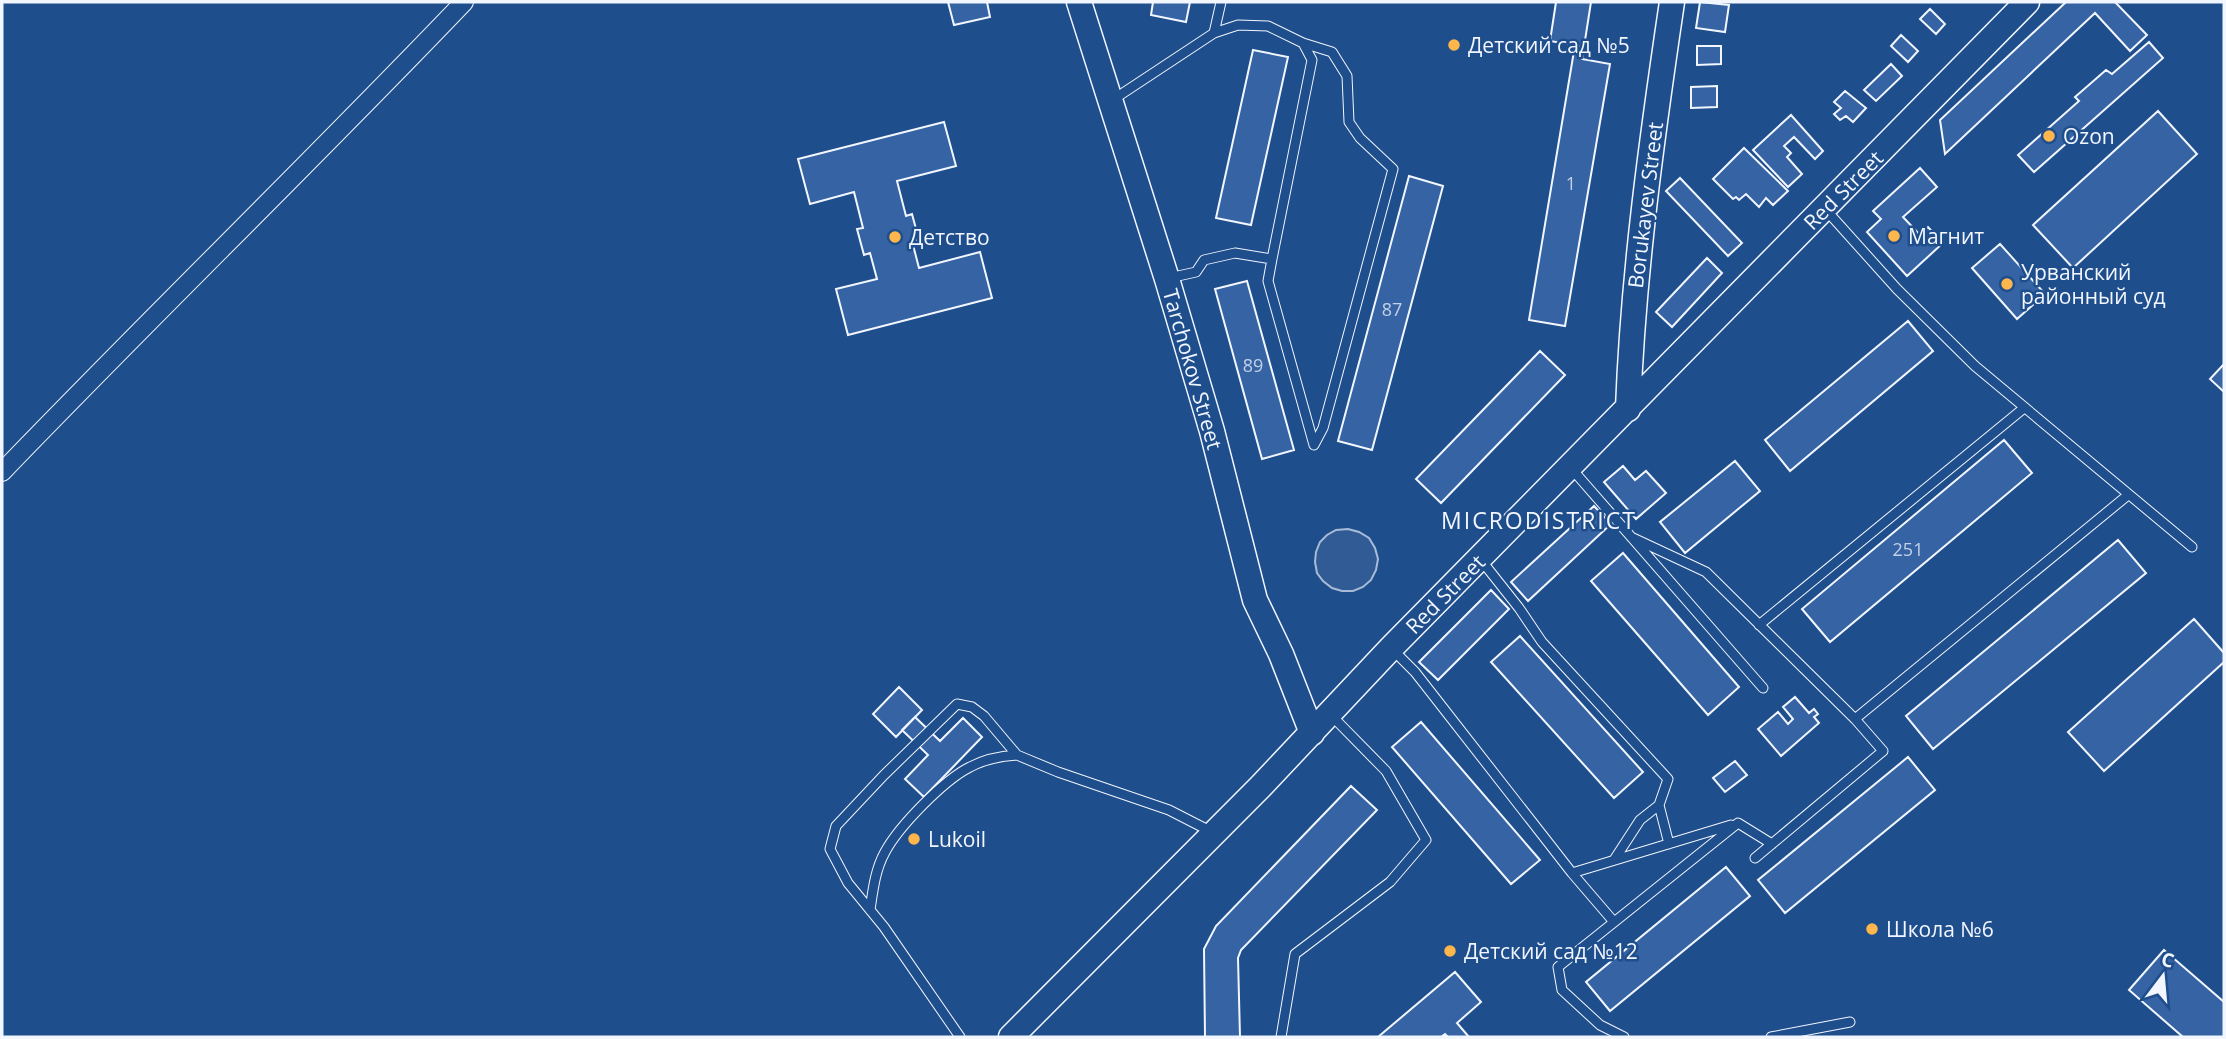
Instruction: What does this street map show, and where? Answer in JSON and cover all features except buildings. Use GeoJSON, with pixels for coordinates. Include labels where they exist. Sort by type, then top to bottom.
{"type":"FeatureCollection","features":[{"type":"Feature","properties":{"kind":"street"},"geometry":{"type":"LineString","coordinates":[[2,472],[464,2]]}},
{"type":"Feature","properties":{"kind":"street","name":"Tarchokov Street"},"geometry":{"type":"LineString","coordinates":[[1079,2],[1212,431],[1255,600],[1281,654],[1312,733]]}},
{"type":"Feature","properties":{"kind":"street","name":"Borukayev Street"},"geometry":{"type":"LineString","coordinates":[[1628,409],[1636,288],[1658,93],[1672,2]]}},
{"type":"Feature","properties":{"kind":"street","name":"Red Street"},"geometry":{"type":"LineString","coordinates":[[1011,1037],[2027,2]]}},
{"type":"Feature","properties":{"kind":"lane"},"geometry":{"type":"LineString","coordinates":[[1214,33],[1221,2]]}},
{"type":"Feature","properties":{"kind":"lane"},"geometry":{"type":"LineString","coordinates":[[1110,102],[1214,33],[1238,25],[1268,26],[1303,43],[1332,52],[1347,76],[1349,122],[1360,138],[1393,169],[1323,428],[1314,445],[1268,281],[1311,60],[1303,43]]}},
{"type":"Feature","properties":{"kind":"lane"},"geometry":{"type":"LineString","coordinates":[[1824,208],[1907,299],[1975,366],[2192,547]]}},
{"type":"Feature","properties":{"kind":"lane"},"geometry":{"type":"LineString","coordinates":[[1167,279],[1196,272],[1204,260],[1235,253],[1272,259]]}},
{"type":"Feature","properties":{"kind":"lane"},"geometry":{"type":"LineString","coordinates":[[1759,625],[2024,408]]}},
{"type":"Feature","properties":{"kind":"lane"},"geometry":{"type":"LineString","coordinates":[[1571,467],[1763,688]]}},
{"type":"Feature","properties":{"kind":"lane"},"geometry":{"type":"LineString","coordinates":[[1855,719],[2128,495]]}},
{"type":"Feature","properties":{"kind":"lane"},"geometry":{"type":"LineString","coordinates":[[1631,537],[1706,572],[1855,719],[1883,751],[1755,858]]}},
{"type":"Feature","properties":{"kind":"lane"},"geometry":{"type":"LineString","coordinates":[[1480,559],[1542,642],[1668,779],[1659,805],[1640,820],[1614,860]]}},
{"type":"Feature","properties":{"kind":"lane"},"geometry":{"type":"LineString","coordinates":[[1391,648],[1415,672],[1572,873],[1614,922]]}},
{"type":"Feature","properties":{"kind":"lane"},"geometry":{"type":"LineString","coordinates":[[960,1037],[884,927],[848,883],[830,849],[836,826],[957,704],[972,707],[984,716],[1017,755]]}},
{"type":"Feature","properties":{"kind":"lane"},"geometry":{"type":"LineString","coordinates":[[1281,1037],[1295,954],[1390,882],[1426,839],[1386,771],[1330,714]]}},
{"type":"Feature","properties":{"kind":"lane"},"geometry":{"type":"LineString","coordinates":[[870,910],[874,883],[885,851],[909,819],[969,767],[997,756],[1017,755],[1169,810],[1214,833]]}},
{"type":"Feature","properties":{"kind":"lane"},"geometry":{"type":"LineString","coordinates":[[1659,805],[1669,844]]}},
{"type":"Feature","properties":{"kind":"lane"},"geometry":{"type":"LineString","coordinates":[[1572,873],[1738,823],[1772,844]]}},
{"type":"Feature","properties":{"kind":"lane"},"geometry":{"type":"LineString","coordinates":[[1624,1037],[1600,1025],[1562,990],[1558,967],[1738,823]]}},
{"type":"Feature","properties":{"kind":"lane"},"geometry":{"type":"LineString","coordinates":[[1771,1037],[1850,1022]]}},
{"type":"Feature","properties":{"kind":"shaded area"},"geometry":{"type":"Polygon","coordinates":[[[1348,529],[1369,538],[1378,559],[1371,580],[1353,591],[1342,591],[1323,581],[1317,573],[1315,562],[1320,542],[1327,535],[1336,530],[1348,529]]]}},
{"type":"Feature","properties":{"kind":"place","name":"Детский сад №5"},"geometry":{"type":"Point","coordinates":[1454,45]}},
{"type":"Feature","properties":{"kind":"place","name":"Ozon"},"geometry":{"type":"Point","coordinates":[2049,136]}},
{"type":"Feature","properties":{"kind":"place","name":"Магнит"},"geometry":{"type":"Point","coordinates":[1894,236]}},
{"type":"Feature","properties":{"kind":"place","name":"Детство"},"geometry":{"type":"Point","coordinates":[895,237]}},
{"type":"Feature","properties":{"kind":"place","name":"Урванский районный суд"},"geometry":{"type":"Point","coordinates":[2007,284]}},
{"type":"Feature","properties":{"kind":"place","name":"Lukoil"},"geometry":{"type":"Point","coordinates":[914,839]}},
{"type":"Feature","properties":{"kind":"place","name":"Школа №6"},"geometry":{"type":"Point","coordinates":[1872,929]}},
{"type":"Feature","properties":{"kind":"place","name":"Детский сад №12"},"geometry":{"type":"Point","coordinates":[1450,951]}},
{"type":"Feature","properties":{"kind":"district","name":"MICRODISTRICT"},"geometry":{"type":"Point","coordinates":[1539,520]}}]}
